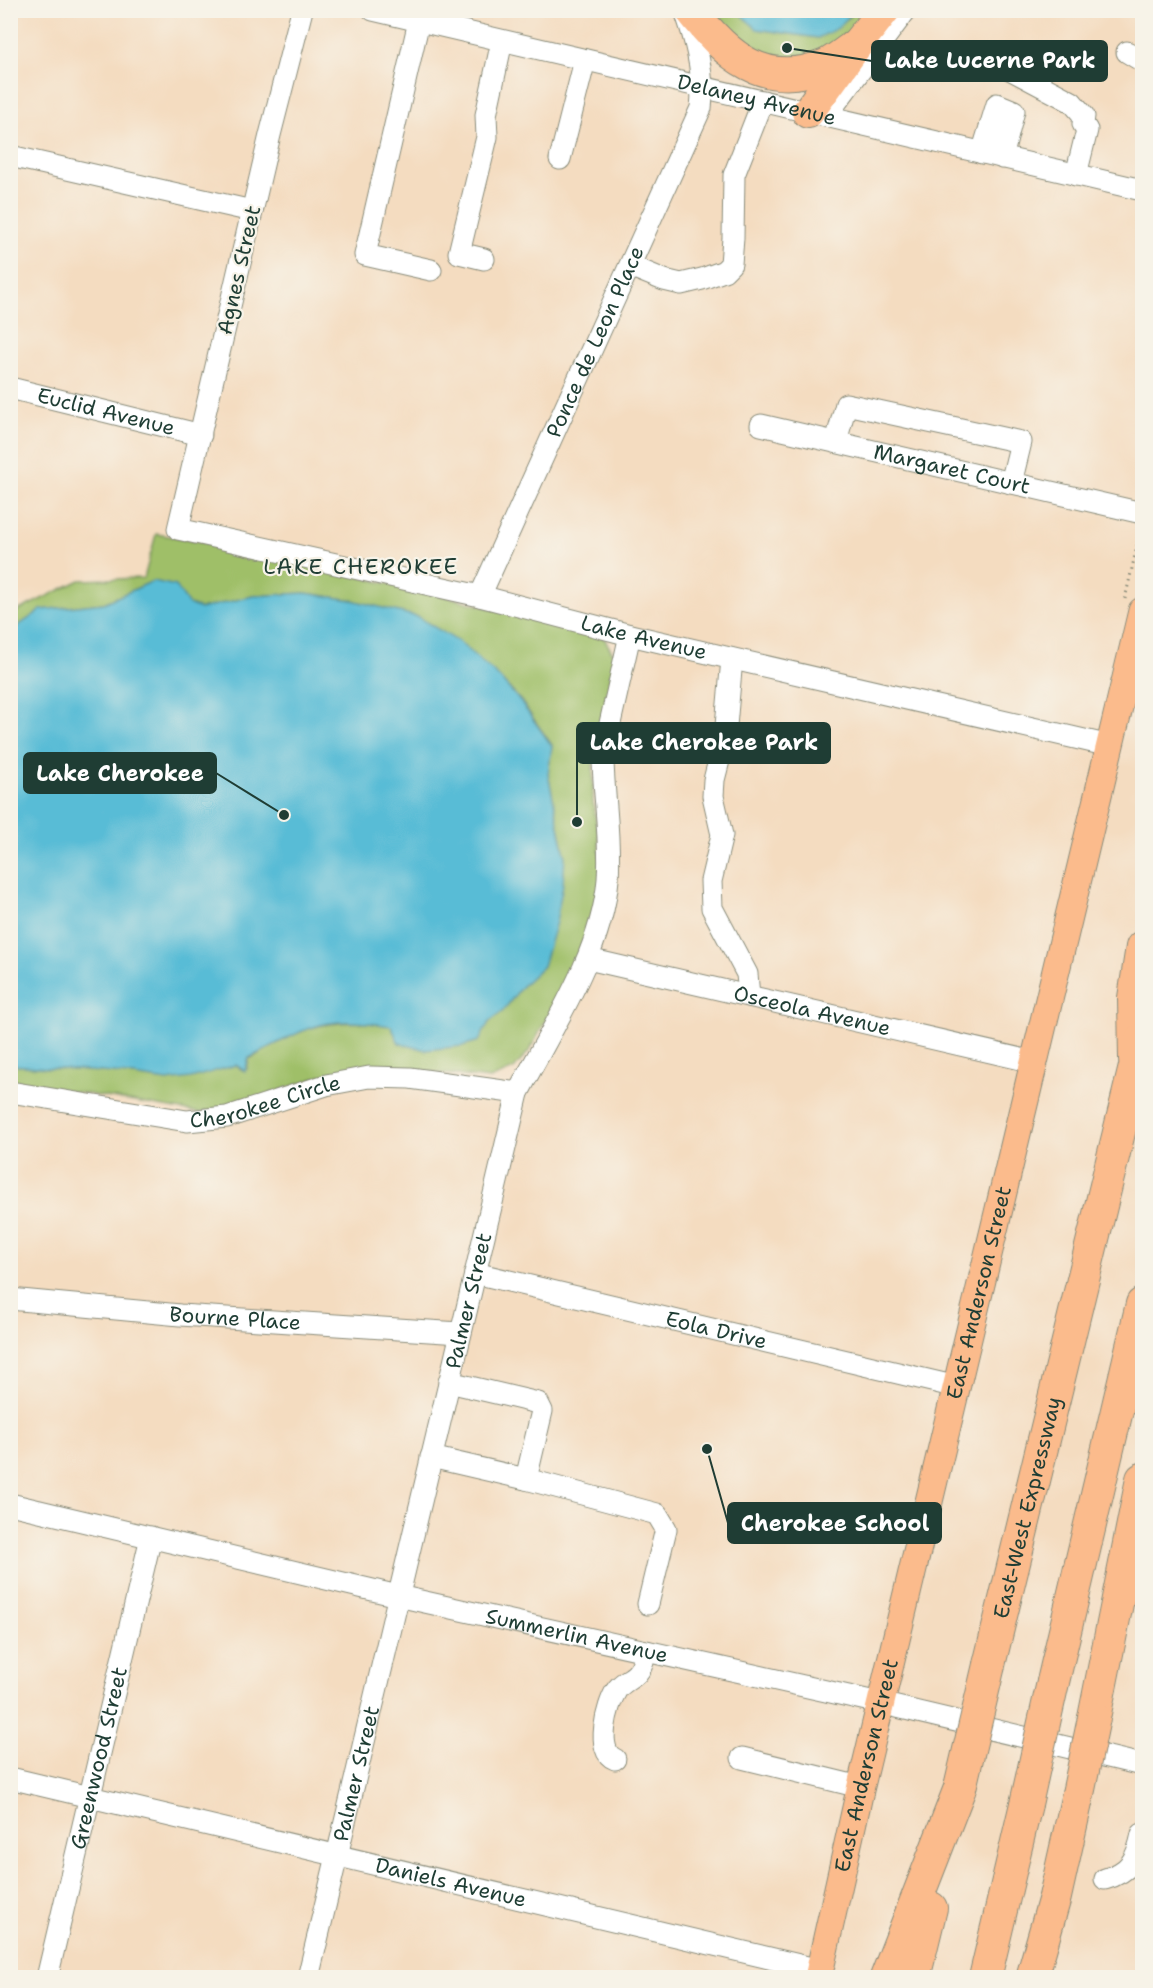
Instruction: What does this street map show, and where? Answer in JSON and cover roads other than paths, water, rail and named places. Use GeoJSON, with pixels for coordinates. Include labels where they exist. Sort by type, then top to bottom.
{"type":"FeatureCollection","features":[{"type":"Feature","properties":{"kind":"highway"},"geometry":{"type":"LineString","coordinates":[[691,10],[705,29],[732,55],[752,67],[772,74],[800,73],[828,64],[857,44]]}},
{"type":"Feature","properties":{"kind":"highway"},"geometry":{"type":"LineString","coordinates":[[817,114],[857,44],[884,10]]}},
{"type":"Feature","properties":{"kind":"highway","name":"East-West Expressway"},"geometry":{"type":"LineString","coordinates":[[914,1977],[1139,1053],[1134,998],[1143,947]]}},
{"type":"Feature","properties":{"kind":"highway"},"geometry":{"type":"LineString","coordinates":[[985,1977],[1143,1304]]}},
{"type":"Feature","properties":{"kind":"highway"},"geometry":{"type":"LineString","coordinates":[[1032,1977],[1055,1897],[1078,1794],[1143,1479]]}},
{"type":"Feature","properties":{"kind":"highway"},"geometry":{"type":"LineString","coordinates":[[886,1977],[960,1788]]}},
{"type":"Feature","properties":{"kind":"main road","name":"East Anderson Street"},"geometry":{"type":"LineString","coordinates":[[819,1974],[860,1787],[1143,611]]}},
{"type":"Feature","properties":{"kind":"street","name":"Agnes Street"},"geometry":{"type":"LineString","coordinates":[[178,530],[302,10]]}},
{"type":"Feature","properties":{"kind":"street","name":"Delaney Avenue"},"geometry":{"type":"LineString","coordinates":[[373,10],[1143,190]]}},
{"type":"Feature","properties":{"kind":"street","name":"Ponce de Leon Place"},"geometry":{"type":"LineString","coordinates":[[480,596],[701,108],[696,47],[684,10]]}},
{"type":"Feature","properties":{"kind":"street"},"geometry":{"type":"LineString","coordinates":[[817,114],[906,10]]}},
{"type":"Feature","properties":{"kind":"street"},"geometry":{"type":"LineString","coordinates":[[419,21],[365,255],[431,270]]}},
{"type":"Feature","properties":{"kind":"street"},"geometry":{"type":"LineString","coordinates":[[484,259],[459,253],[487,137],[486,115],[502,41]]}},
{"type":"Feature","properties":{"kind":"street"},"geometry":{"type":"LineString","coordinates":[[560,159],[585,60]]}},
{"type":"Feature","properties":{"kind":"street"},"geometry":{"type":"LineString","coordinates":[[1004,66],[1072,102],[1084,116],[1083,124],[1087,130],[1071,173]]}},
{"type":"Feature","properties":{"kind":"street"},"geometry":{"type":"LineString","coordinates":[[630,266],[681,284],[724,271],[731,264],[734,175],[763,101]]}},
{"type":"Feature","properties":{"kind":"street"},"geometry":{"type":"LineString","coordinates":[[992,155],[1014,111],[1010,104]]}},
{"type":"Feature","properties":{"kind":"street"},"geometry":{"type":"LineString","coordinates":[[10,156],[252,212]]}},
{"type":"Feature","properties":{"kind":"street","name":"Euclid Avenue"},"geometry":{"type":"LineString","coordinates":[[10,388],[201,435]]}},
{"type":"Feature","properties":{"kind":"street"},"geometry":{"type":"LineString","coordinates":[[836,442],[846,404],[1021,442],[1011,483]]}},
{"type":"Feature","properties":{"kind":"street","name":"Margaret Court"},"geometry":{"type":"LineString","coordinates":[[762,425],[1143,513]]}},
{"type":"Feature","properties":{"kind":"street","name":"Lake Avenue"},"geometry":{"type":"LineString","coordinates":[[178,530],[480,596],[630,635],[1110,746]]}},
{"type":"Feature","properties":{"kind":"street","name":"Palmer Street"},"geometry":{"type":"LineString","coordinates":[[308,1977],[518,1092],[588,959],[604,908],[608,878],[604,788],[605,751],[630,635]]}},
{"type":"Feature","properties":{"kind":"street"},"geometry":{"type":"LineString","coordinates":[[732,658],[725,737],[714,780],[713,796],[722,835],[711,881],[712,908],[747,974],[749,996]]}},
{"type":"Feature","properties":{"kind":"street","name":"Osceola Avenue"},"geometry":{"type":"LineString","coordinates":[[588,959],[1034,1062]]}},
{"type":"Feature","properties":{"kind":"street","name":"Cherokee Circle"},"geometry":{"type":"LineString","coordinates":[[10,1092],[187,1121],[227,1117],[326,1085],[369,1077],[410,1078],[518,1092]]}},
{"type":"Feature","properties":{"kind":"street","name":"Eola Drive"},"geometry":{"type":"LineString","coordinates":[[475,1273],[957,1387]]}},
{"type":"Feature","properties":{"kind":"street","name":"Bourne Place"},"geometry":{"type":"LineString","coordinates":[[10,1299],[180,1315],[460,1333]]}},
{"type":"Feature","properties":{"kind":"street"},"geometry":{"type":"LineString","coordinates":[[449,1382],[538,1403],[542,1411],[526,1479]]}},
{"type":"Feature","properties":{"kind":"street"},"geometry":{"type":"LineString","coordinates":[[431,1457],[526,1479],[657,1514],[666,1529],[648,1604]]}},
{"type":"Feature","properties":{"kind":"street","name":"Summerlin Avenue"},"geometry":{"type":"LineString","coordinates":[[10,1504],[398,1596],[1142,1761]]}},
{"type":"Feature","properties":{"kind":"street","name":"Greenwood Street"},"geometry":{"type":"LineString","coordinates":[[47,1977],[151,1537]]}},
{"type":"Feature","properties":{"kind":"street"},"geometry":{"type":"LineString","coordinates":[[615,1759],[609,1757],[606,1752],[604,1739],[610,1702],[618,1687],[639,1670],[646,1651]]}},
{"type":"Feature","properties":{"kind":"street"},"geometry":{"type":"LineString","coordinates":[[742,1758],[860,1787]]}},
{"type":"Feature","properties":{"kind":"street","name":"Daniels Avenue"},"geometry":{"type":"LineString","coordinates":[[10,1778],[819,1974]]}},
{"type":"Feature","properties":{"kind":"street"},"geometry":{"type":"LineString","coordinates":[[1105,1879],[1129,1868],[1143,1834]]}},
{"type":"Feature","properties":{"kind":"water"},"geometry":{"type":"Polygon","coordinates":[[[737,11],[854,11],[838,28],[818,38],[757,29],[737,11]]]}},
{"type":"Feature","properties":{"kind":"water","name":"LAKE CHEROKEE"},"geometry":{"type":"Polygon","coordinates":[[[153,581],[176,586],[188,604],[200,609],[253,596],[305,593],[352,600],[418,617],[459,642],[498,676],[520,701],[552,746],[548,774],[565,855],[563,884],[556,922],[543,966],[522,986],[503,1011],[489,1022],[479,1041],[462,1046],[426,1050],[399,1043],[391,1026],[339,1022],[301,1032],[249,1058],[245,1071],[236,1065],[191,1078],[167,1081],[114,1073],[11,1065],[11,631],[41,610],[104,603],[153,581]]]}},
{"type":"Feature","properties":{"kind":"place","name":"Lake Lucerne Park"},"geometry":{"type":"Point","coordinates":[787,48]}},
{"type":"Feature","properties":{"kind":"place","name":"Lake Cherokee"},"geometry":{"type":"Point","coordinates":[284,815]}},
{"type":"Feature","properties":{"kind":"place","name":"Lake Cherokee Park"},"geometry":{"type":"Point","coordinates":[577,822]}},
{"type":"Feature","properties":{"kind":"place","name":"Cherokee School"},"geometry":{"type":"Point","coordinates":[707,1449]}},
{"type":"Feature","properties":{"kind":"district","name":"LAKE CHEROKEE"},"geometry":{"type":"Point","coordinates":[361,566]}}]}
